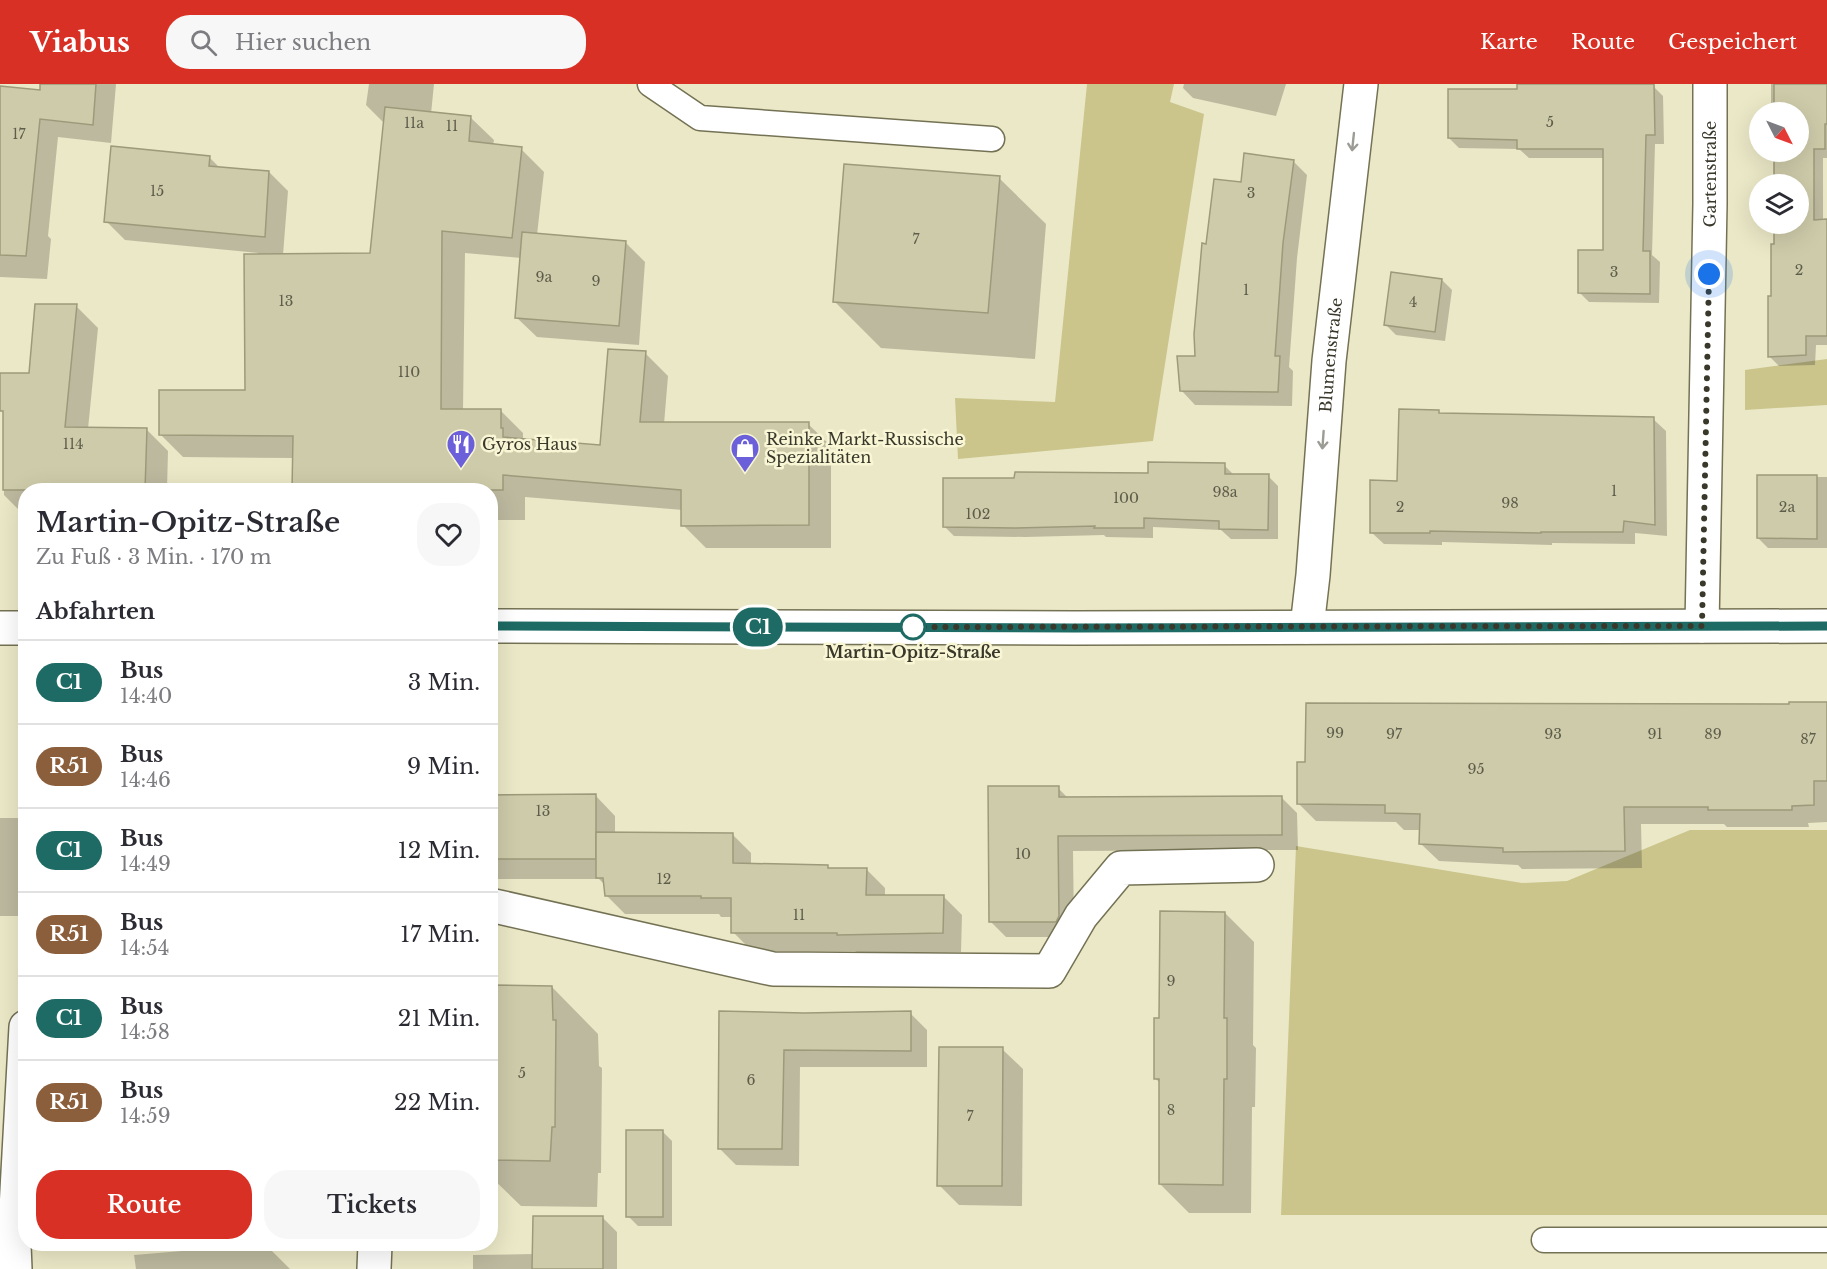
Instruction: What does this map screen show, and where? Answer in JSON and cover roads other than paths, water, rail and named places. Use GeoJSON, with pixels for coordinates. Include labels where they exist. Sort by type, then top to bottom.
{"type":"FeatureCollection","features":[{"type":"Feature","properties":{"kind":"street","name":"Blumenstraße"},"geometry":{"type":"LineString","coordinates":[[1307,627],[1329,361],[1361,84]]}},
{"type":"Feature","properties":{"kind":"street","name":"Gartenstraße"},"geometry":{"type":"LineString","coordinates":[[1702,626],[1710,216],[1710,84]]}},
{"type":"Feature","properties":{"kind":"street"},"geometry":{"type":"LineString","coordinates":[[498,626],[1827,626]]}},
{"type":"Feature","properties":{"kind":"street"},"geometry":{"type":"LineString","coordinates":[[0,628],[18,628]]}},
{"type":"Feature","properties":{"kind":"street"},"geometry":{"type":"LineString","coordinates":[[498,907],[773,969],[1048,971],[1081,916],[1121,867],[1257,865]]}},
{"type":"Feature","properties":{"kind":"street"},"geometry":{"type":"LineString","coordinates":[[15,1269],[18,1168]]}},
{"type":"Feature","properties":{"kind":"street"},"geometry":{"type":"LineString","coordinates":[[374,1269],[375,1251]]}},
{"type":"Feature","properties":{"kind":"lane"},"geometry":{"type":"LineString","coordinates":[[650,84],[700,118],[992,139]]}},
{"type":"Feature","properties":{"kind":"lane"},"geometry":{"type":"LineString","coordinates":[[1544,1240],[1827,1240]]}},
{"type":"Feature","properties":{"kind":"place","name":"Gyros Haus"},"geometry":{"type":"Point","coordinates":[461,470]}},
{"type":"Feature","properties":{"kind":"place","name":"Reinke Markt-Russische Spezialitäten"},"geometry":{"type":"Point","coordinates":[745,474]}},
{"type":"Feature","properties":{"kind":"place","name":"Martin-Opitz-Straße"},"geometry":{"type":"Point","coordinates":[913,627]}}]}
